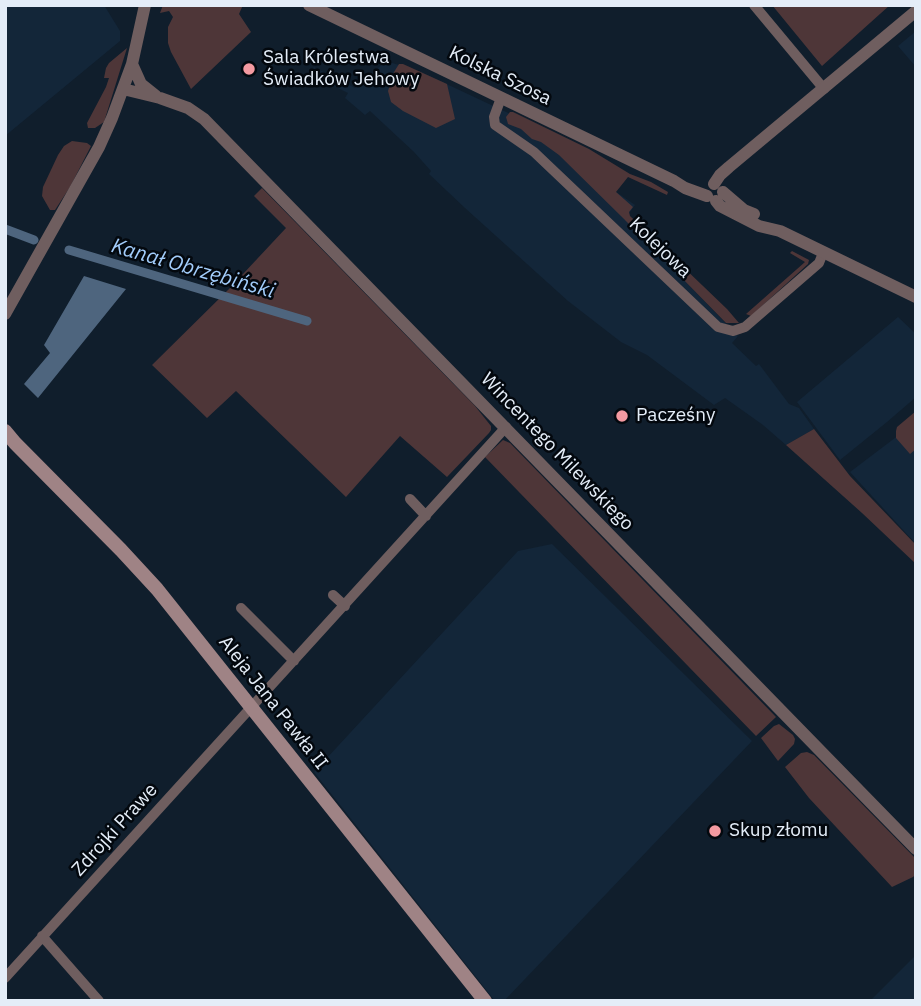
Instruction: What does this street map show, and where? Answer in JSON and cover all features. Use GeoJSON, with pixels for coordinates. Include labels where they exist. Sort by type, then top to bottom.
{"type":"FeatureCollection","features":[{"type":"Feature","properties":{"kind":"main road","name":"Aleja Jana Pawła II"},"geometry":{"type":"LineString","coordinates":[[8,437],[157,589],[485,1001]]}},
{"type":"Feature","properties":{"kind":"street","name":"Kolska Szosa"},"geometry":{"type":"LineString","coordinates":[[309,5],[674,181],[714,191],[720,206],[759,226],[780,231],[915,296]]}},
{"type":"Feature","properties":{"kind":"street"},"geometry":{"type":"LineString","coordinates":[[754,5],[824,89]]}},
{"type":"Feature","properties":{"kind":"street"},"geometry":{"type":"LineString","coordinates":[[5,314],[99,147],[123,89],[146,8]]}},
{"type":"Feature","properties":{"kind":"street"},"geometry":{"type":"LineString","coordinates":[[714,191],[720,175],[916,11]]}},
{"type":"Feature","properties":{"kind":"street","name":"Wincentego Milewskiego"},"geometry":{"type":"LineString","coordinates":[[131,64],[141,83],[160,98]]}},
{"type":"Feature","properties":{"kind":"street","name":"Wincentego Milewskiego"},"geometry":{"type":"LineString","coordinates":[[123,89],[188,108],[204,119],[916,849]]}},
{"type":"Feature","properties":{"kind":"street","name":"Kolejowa"},"geometry":{"type":"LineString","coordinates":[[501,98],[494,120],[498,128],[534,152],[721,328],[733,331],[745,327],[819,263],[823,253]]}},
{"type":"Feature","properties":{"kind":"street","name":"Zdrojki Prawe"},"geometry":{"type":"LineString","coordinates":[[5,978],[506,427]]}},
{"type":"Feature","properties":{"kind":"street"},"geometry":{"type":"LineString","coordinates":[[410,499],[426,516]]}},
{"type":"Feature","properties":{"kind":"street"},"geometry":{"type":"LineString","coordinates":[[332,595],[345,606]]}},
{"type":"Feature","properties":{"kind":"street"},"geometry":{"type":"LineString","coordinates":[[241,608],[294,661]]}},
{"type":"Feature","properties":{"kind":"street"},"geometry":{"type":"LineString","coordinates":[[42,936],[99,1001]]}},
{"type":"Feature","properties":{"kind":"shaded area"},"geometry":{"type":"Polygon","coordinates":[[[5,5],[104,5],[120,31],[120,41],[5,136],[5,5]]]}},
{"type":"Feature","properties":{"kind":"shaded area"},"geometry":{"type":"Polygon","coordinates":[[[163,5],[243,5],[239,14],[251,32],[191,89],[168,43],[168,27],[173,17],[169,11],[160,13],[163,5]]]}},
{"type":"Feature","properties":{"kind":"shaded area"},"geometry":{"type":"Polygon","coordinates":[[[772,5],[890,5],[822,66],[772,5]]]}},
{"type":"Feature","properties":{"kind":"shaded area"},"geometry":{"type":"Polygon","coordinates":[[[916,31],[916,67],[898,46],[916,31]]]}},
{"type":"Feature","properties":{"kind":"shaded area"},"geometry":{"type":"Polygon","coordinates":[[[127,48],[104,122],[95,128],[88,128],[87,123],[109,78],[104,78],[106,68],[127,48]]]}},
{"type":"Feature","properties":{"kind":"shaded area"},"geometry":{"type":"Polygon","coordinates":[[[386,61],[421,72],[572,143],[612,189],[635,205],[625,219],[738,336],[732,343],[756,366],[759,364],[789,404],[799,408],[814,429],[786,445],[725,398],[714,405],[647,355],[621,342],[568,301],[465,208],[429,174],[431,171],[414,152],[370,111],[365,115],[345,98],[348,93],[307,73],[314,67],[355,88],[386,61]]]}},
{"type":"Feature","properties":{"kind":"shaded area"},"geometry":{"type":"Polygon","coordinates":[[[399,64],[447,84],[455,119],[436,128],[391,102],[388,91],[399,64]]]}},
{"type":"Feature","properties":{"kind":"shaded area"},"geometry":{"type":"Polygon","coordinates":[[[510,112],[589,149],[630,174],[668,192],[667,195],[628,177],[616,192],[633,207],[629,212],[630,216],[739,323],[726,323],[559,155],[521,129],[508,124],[506,117],[510,112]]]}},
{"type":"Feature","properties":{"kind":"shaded area"},"geometry":{"type":"Polygon","coordinates":[[[72,141],[91,146],[70,187],[55,210],[50,210],[42,196],[43,187],[58,155],[64,146],[72,141]]]}},
{"type":"Feature","properties":{"kind":"shaded area"},"geometry":{"type":"Polygon","coordinates":[[[262,188],[475,406],[491,426],[489,433],[447,477],[400,436],[346,497],[236,391],[207,418],[152,365],[286,228],[254,196],[262,188]]]}},
{"type":"Feature","properties":{"kind":"shaded area"},"geometry":{"type":"Polygon","coordinates":[[[792,251],[809,260],[808,264],[751,316],[746,314],[805,262],[790,253],[792,251]]]}},
{"type":"Feature","properties":{"kind":"shaded area"},"geometry":{"type":"Polygon","coordinates":[[[84,276],[126,289],[38,398],[24,384],[50,353],[44,345],[84,276]]]}},
{"type":"Feature","properties":{"kind":"shaded area"},"geometry":{"type":"Polygon","coordinates":[[[898,317],[916,334],[916,397],[840,460],[797,402],[898,317]]]}},
{"type":"Feature","properties":{"kind":"shaded area"},"geometry":{"type":"Polygon","coordinates":[[[916,411],[916,449],[910,454],[896,438],[896,431],[897,427],[916,411]]]}},
{"type":"Feature","properties":{"kind":"shaded area"},"geometry":{"type":"Polygon","coordinates":[[[916,422],[916,544],[850,472],[916,422]]]}},
{"type":"Feature","properties":{"kind":"shaded area"},"geometry":{"type":"Polygon","coordinates":[[[814,429],[850,476],[916,545],[916,564],[786,445],[814,429]]]}},
{"type":"Feature","properties":{"kind":"shaded area"},"geometry":{"type":"Polygon","coordinates":[[[503,440],[510,443],[776,717],[756,736],[485,457],[503,440]]]}},
{"type":"Feature","properties":{"kind":"shaded area"},"geometry":{"type":"Polygon","coordinates":[[[552,544],[752,741],[504,1001],[495,1001],[314,772],[518,551],[552,544]]]}},
{"type":"Feature","properties":{"kind":"shaded area"},"geometry":{"type":"Polygon","coordinates":[[[779,724],[795,739],[794,744],[778,761],[761,738],[779,724]]]}},
{"type":"Feature","properties":{"kind":"shaded area"},"geometry":{"type":"Polygon","coordinates":[[[801,753],[814,755],[916,859],[916,874],[913,877],[892,887],[809,798],[785,767],[801,753]]]}},
{"type":"Feature","properties":{"kind":"shaded area"},"geometry":{"type":"Polygon","coordinates":[[[916,955],[916,1001],[870,1001],[916,955]]]}},
{"type":"Feature","properties":{"kind":"waterway","name":"Kanał Obrzębiński"},"geometry":{"type":"LineString","coordinates":[[5,229],[34,240]]}},
{"type":"Feature","properties":{"kind":"waterway","name":"Kanał Obrzębiński"},"geometry":{"type":"LineString","coordinates":[[69,250],[307,321]]}},
{"type":"Feature","properties":{"kind":"place","name":"Sala Królestwa Świadków Jehowy"},"geometry":{"type":"Point","coordinates":[249,69]}},
{"type":"Feature","properties":{"kind":"place","name":"Pacześny"},"geometry":{"type":"Point","coordinates":[622,416]}},
{"type":"Feature","properties":{"kind":"place","name":"Skup złomu"},"geometry":{"type":"Point","coordinates":[715,831]}}]}
